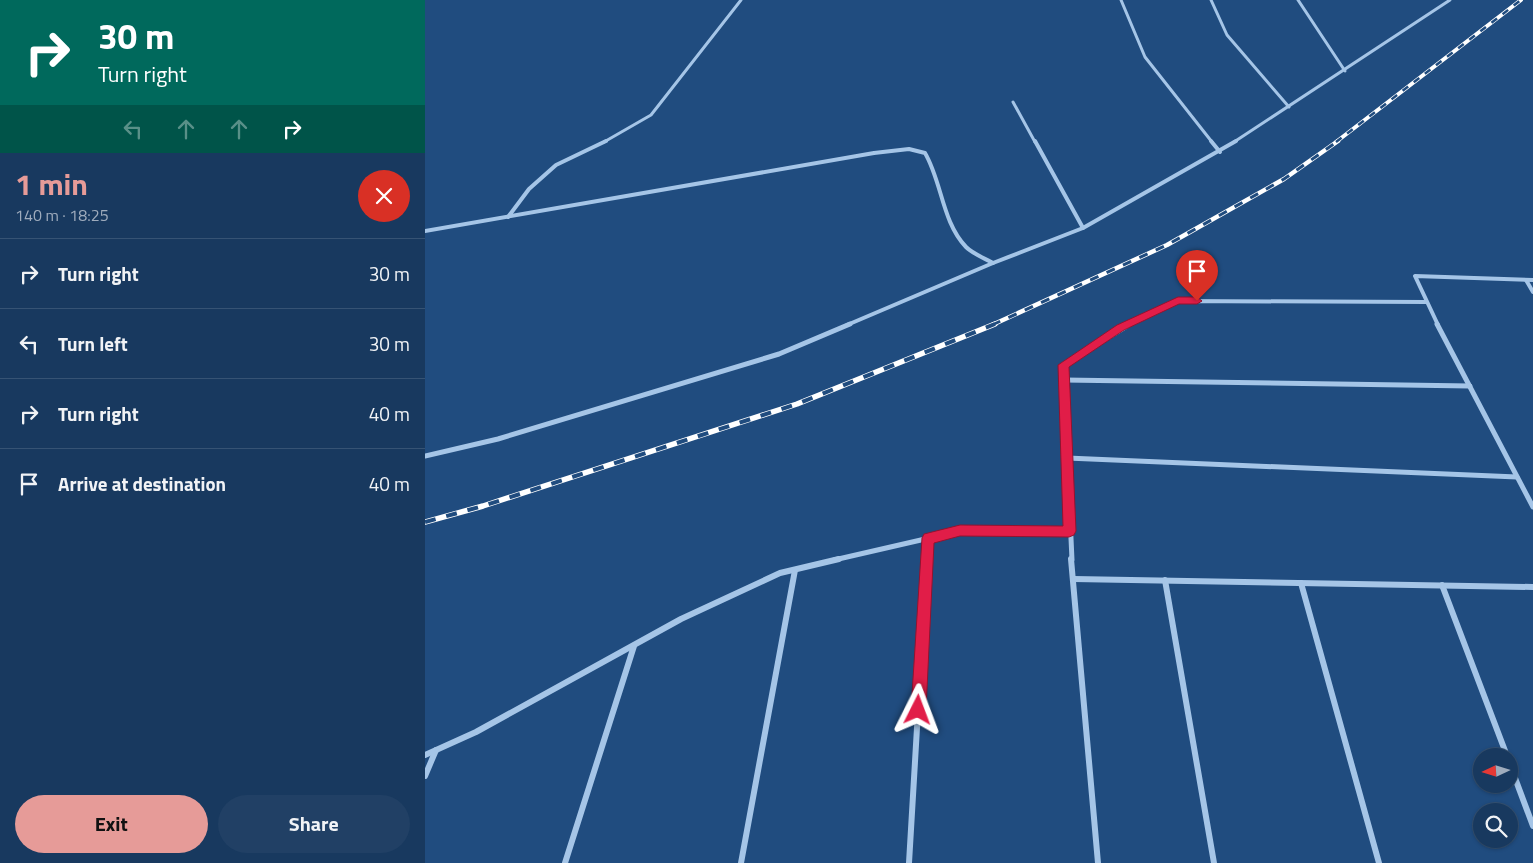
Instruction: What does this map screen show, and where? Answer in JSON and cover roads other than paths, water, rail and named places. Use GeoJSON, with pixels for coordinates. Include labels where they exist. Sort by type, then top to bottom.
{"type":"FeatureCollection","features":[{"type":"Feature","properties":{"kind":"street"},"geometry":{"type":"LineString","coordinates":[[507,217],[529,189],[556,164],[613,138],[651,115],[741,0]]}},
{"type":"Feature","properties":{"kind":"street"},"geometry":{"type":"LineString","coordinates":[[1121,0],[1145,58],[1220,152]]}},
{"type":"Feature","properties":{"kind":"street"},"geometry":{"type":"LineString","coordinates":[[1211,0],[1227,35],[1289,107]]}},
{"type":"Feature","properties":{"kind":"street"},"geometry":{"type":"LineString","coordinates":[[1298,0],[1345,71]]}},
{"type":"Feature","properties":{"kind":"street"},"geometry":{"type":"LineString","coordinates":[[425,456],[498,439],[779,354],[993,263],[1083,228],[1220,152],[1450,0]]}},
{"type":"Feature","properties":{"kind":"street"},"geometry":{"type":"LineString","coordinates":[[1013,102],[1083,228]]}},
{"type":"Feature","properties":{"kind":"street"},"geometry":{"type":"LineString","coordinates":[[425,231],[874,153],[909,149],[925,153],[934,164],[954,230],[966,247],[993,263]]}},
{"type":"Feature","properties":{"kind":"street"},"geometry":{"type":"LineString","coordinates":[[1533,280],[1415,276],[1426,302],[1533,508]]}},
{"type":"Feature","properties":{"kind":"street"},"geometry":{"type":"LineString","coordinates":[[1526,280],[1533,292]]}},
{"type":"Feature","properties":{"kind":"street"},"geometry":{"type":"LineString","coordinates":[[1098,863],[1069,531],[1063,365],[1121,328],[1178,301],[1426,302]]}},
{"type":"Feature","properties":{"kind":"street"},"geometry":{"type":"LineString","coordinates":[[1064,380],[1470,386]]}},
{"type":"Feature","properties":{"kind":"street"},"geometry":{"type":"LineString","coordinates":[[1067,458],[1517,477]]}},
{"type":"Feature","properties":{"kind":"street"},"geometry":{"type":"LineString","coordinates":[[425,755],[476,732],[690,615],[780,573],[960,531],[1069,531]]}},
{"type":"Feature","properties":{"kind":"street"},"geometry":{"type":"LineString","coordinates":[[909,863],[928,538]]}},
{"type":"Feature","properties":{"kind":"street"},"geometry":{"type":"LineString","coordinates":[[741,863],[795,570]]}},
{"type":"Feature","properties":{"kind":"street"},"geometry":{"type":"LineString","coordinates":[[1074,579],[1533,587]]}},
{"type":"Feature","properties":{"kind":"street"},"geometry":{"type":"LineString","coordinates":[[1165,580],[1214,863]]}},
{"type":"Feature","properties":{"kind":"street"},"geometry":{"type":"LineString","coordinates":[[1301,583],[1379,863]]}},
{"type":"Feature","properties":{"kind":"street"},"geometry":{"type":"LineString","coordinates":[[1442,585],[1504,748]]}},
{"type":"Feature","properties":{"kind":"street"},"geometry":{"type":"LineString","coordinates":[[565,863],[634,646]]}},
{"type":"Feature","properties":{"kind":"street"},"geometry":{"type":"LineString","coordinates":[[425,776],[436,750]]}},
{"type":"Feature","properties":{"kind":"street"},"geometry":{"type":"LineString","coordinates":[[1518,786],[1533,826]]}},
{"type":"Feature","properties":{"kind":"railway"},"geometry":{"type":"LineString","coordinates":[[1336,142],[1521,0]]}},
{"type":"Feature","properties":{"kind":"railway"},"geometry":{"type":"LineString","coordinates":[[992,325],[1167,245],[1284,179],[1338,141]]}},
{"type":"Feature","properties":{"kind":"railway"},"geometry":{"type":"LineString","coordinates":[[425,522],[483,506],[797,404],[995,324]]}}]}
